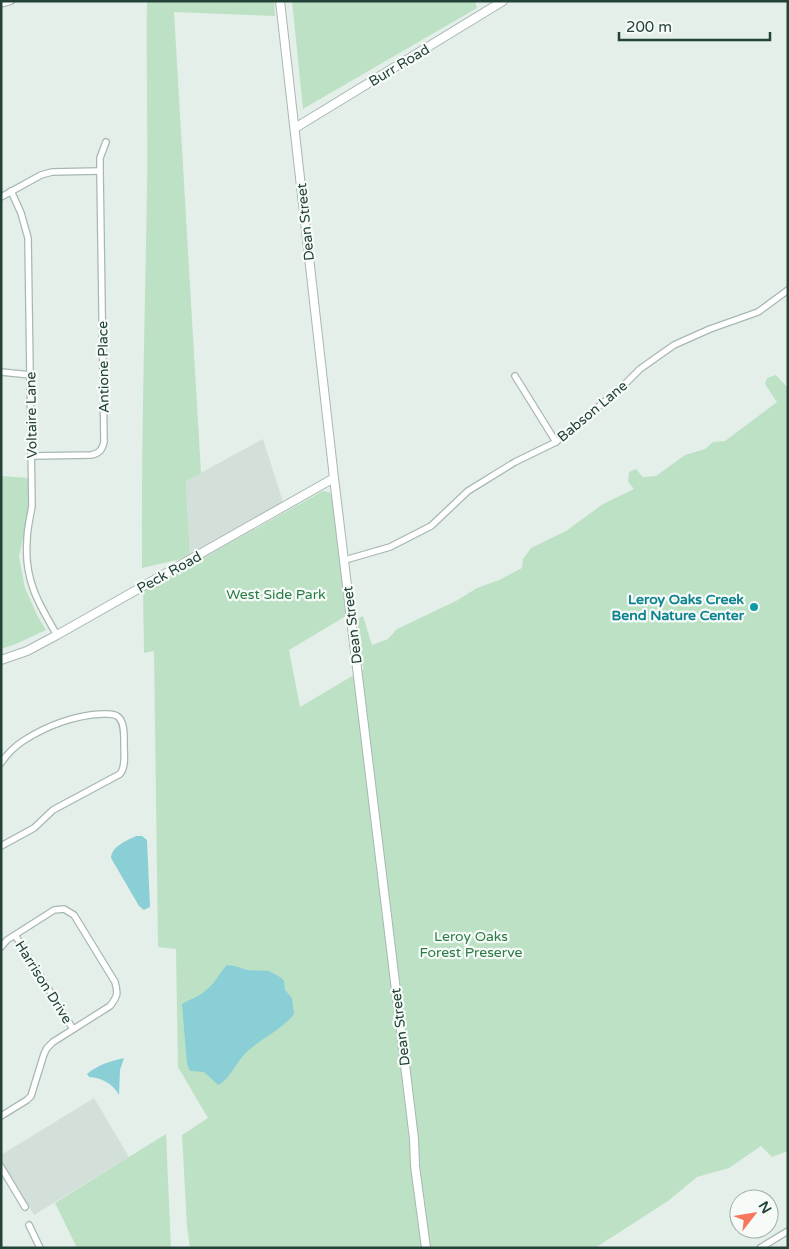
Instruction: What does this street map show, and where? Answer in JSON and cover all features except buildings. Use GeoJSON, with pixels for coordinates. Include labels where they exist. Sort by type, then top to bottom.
{"type":"FeatureCollection","features":[{"type":"Feature","properties":{"kind":"street"},"geometry":{"type":"LineString","coordinates":[[1,4],[11,1]]}},
{"type":"Feature","properties":{"kind":"street","name":"Dean Street"},"geometry":{"type":"LineString","coordinates":[[280,1],[334,478],[426,1248]]}},
{"type":"Feature","properties":{"kind":"street","name":"Burr Road"},"geometry":{"type":"LineString","coordinates":[[295,128],[503,1]]}},
{"type":"Feature","properties":{"kind":"street"},"geometry":{"type":"LineString","coordinates":[[1,197],[41,175],[52,172],[100,171],[100,158],[106,142]]}},
{"type":"Feature","properties":{"kind":"street","name":"Antione Place"},"geometry":{"type":"LineString","coordinates":[[32,456],[92,455],[102,450],[104,442],[100,171]]}},
{"type":"Feature","properties":{"kind":"street","name":"Voltaire Lane"},"geometry":{"type":"LineString","coordinates":[[11,191],[22,213],[28,238],[32,506],[26,540],[27,561],[30,582],[56,635]]}},
{"type":"Feature","properties":{"kind":"street","name":"Babson Lane"},"geometry":{"type":"LineString","coordinates":[[345,560],[390,547],[431,526],[468,491],[515,462],[556,442],[622,388],[640,369],[674,345],[710,329],[758,312],[788,290]]}},
{"type":"Feature","properties":{"kind":"street"},"geometry":{"type":"LineString","coordinates":[[1,372],[31,375]]}},
{"type":"Feature","properties":{"kind":"street"},"geometry":{"type":"LineString","coordinates":[[515,376],[556,442]]}},
{"type":"Feature","properties":{"kind":"street","name":"Peck Road"},"geometry":{"type":"LineString","coordinates":[[1,660],[27,651],[334,478]]}},
{"type":"Feature","properties":{"kind":"street"},"geometry":{"type":"LineString","coordinates":[[1,763],[15,748],[35,734],[67,720],[93,714],[112,714],[118,716],[123,724],[123,770],[116,777],[53,810],[34,828],[1,846]]}},
{"type":"Feature","properties":{"kind":"street"},"geometry":{"type":"LineString","coordinates":[[1,947],[7,940],[54,910],[60,908],[69,911],[74,915],[116,982],[118,992],[110,1006],[53,1042],[47,1048],[32,1096],[1,1116]]}},
{"type":"Feature","properties":{"kind":"street","name":"Harrison Drive"},"geometry":{"type":"LineString","coordinates":[[15,935],[73,1029]]}},
{"type":"Feature","properties":{"kind":"street"},"geometry":{"type":"LineString","coordinates":[[1,1167],[25,1207]]}},
{"type":"Feature","properties":{"kind":"street"},"geometry":{"type":"LineString","coordinates":[[29,1225],[40,1248]]}},
{"type":"Feature","properties":{"kind":"street"},"geometry":{"type":"LineString","coordinates":[[760,1248],[788,1230]]}},
{"type":"Feature","properties":{"kind":"shaded area"},"geometry":{"type":"Polygon","coordinates":[[[263,439],[284,505],[190,557],[186,481],[263,439]]]}},
{"type":"Feature","properties":{"kind":"shaded area"},"geometry":{"type":"Polygon","coordinates":[[[94,1098],[129,1157],[34,1215],[1,1161],[1,1155],[94,1098]]]}},
{"type":"Feature","properties":{"kind":"green space"},"geometry":{"type":"Polygon","coordinates":[[[147,1],[274,1],[275,16],[174,12],[201,473],[186,481],[190,557],[142,568],[147,166],[147,1]]]}},
{"type":"Feature","properties":{"kind":"green space"},"geometry":{"type":"Polygon","coordinates":[[[292,1],[475,1],[477,8],[303,109],[292,1]]]}},
{"type":"Feature","properties":{"kind":"green space","name":"Leroy Oaks Forest Preserve"},"geometry":{"type":"Polygon","coordinates":[[[776,375],[788,388],[788,1151],[772,1157],[761,1146],[729,1168],[697,1177],[668,1201],[595,1248],[190,1248],[187,1227],[182,1135],[208,1118],[178,1067],[176,949],[158,947],[154,651],[144,653],[143,592],[323,491],[329,492],[333,497],[346,616],[289,650],[300,707],[364,669],[357,619],[363,616],[372,645],[388,639],[397,629],[456,601],[477,588],[499,580],[522,568],[523,559],[531,548],[566,531],[603,504],[634,489],[628,482],[629,472],[636,469],[643,477],[656,476],[685,455],[705,449],[713,442],[725,441],[777,402],[765,384],[767,378],[776,375]]]}},
{"type":"Feature","properties":{"kind":"green space"},"geometry":{"type":"Polygon","coordinates":[[[1,476],[30,478],[30,506],[19,557],[25,588],[46,630],[1,649],[1,476]]]}},
{"type":"Feature","properties":{"kind":"green space"},"geometry":{"type":"Polygon","coordinates":[[[166,1134],[171,1248],[77,1248],[55,1203],[166,1134]]]}},
{"type":"Feature","properties":{"kind":"water"},"geometry":{"type":"Polygon","coordinates":[[[136,836],[142,836],[147,840],[150,907],[144,910],[139,906],[111,858],[117,847],[136,836]]]}},
{"type":"Feature","properties":{"kind":"water"},"geometry":{"type":"Polygon","coordinates":[[[227,965],[247,970],[269,971],[280,977],[284,981],[285,990],[292,998],[294,1014],[282,1026],[249,1050],[222,1083],[218,1085],[204,1072],[190,1071],[187,1064],[182,1004],[203,992],[227,965]]]}},
{"type":"Feature","properties":{"kind":"water"},"geometry":{"type":"Polygon","coordinates":[[[124,1058],[120,1070],[119,1095],[106,1082],[89,1077],[87,1074],[109,1062],[124,1058]]]}},
{"type":"Feature","properties":{"kind":"place","name":"Leroy Oaks Creek Bend Nature Center"},"geometry":{"type":"Point","coordinates":[754,607]}},
{"type":"Feature","properties":{"kind":"park label","name":"West Side Park"},"geometry":{"type":"Point","coordinates":[276,594]}}]}
